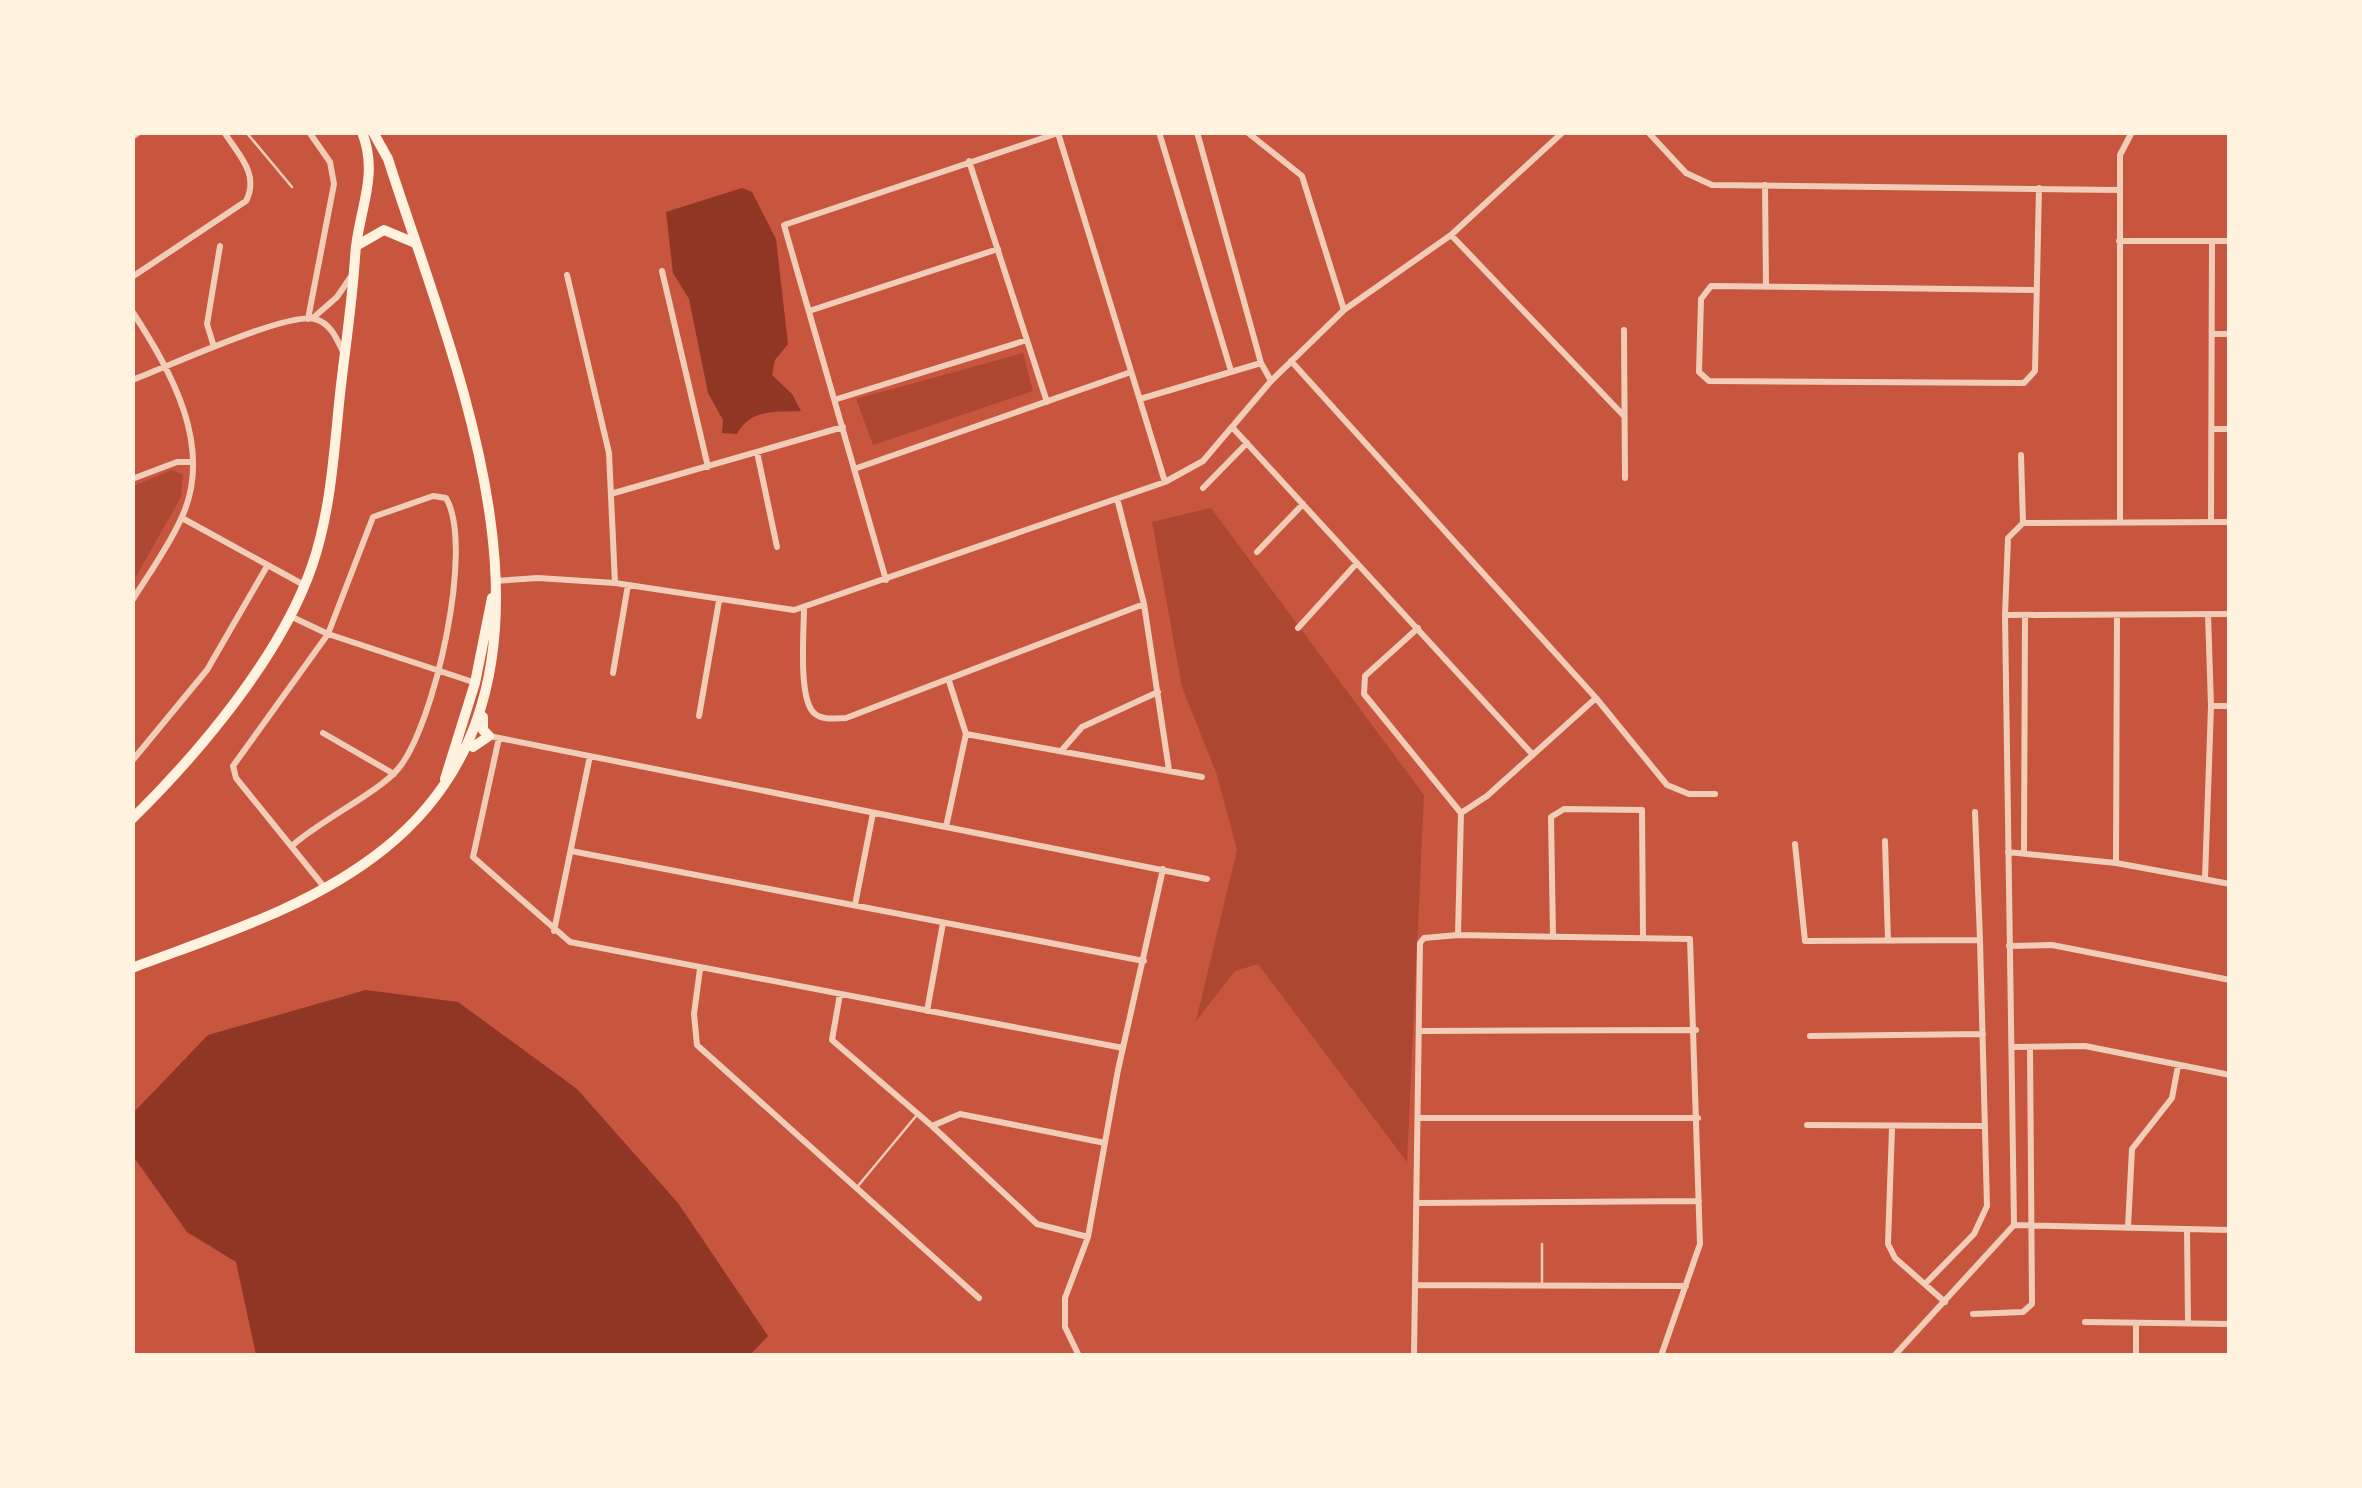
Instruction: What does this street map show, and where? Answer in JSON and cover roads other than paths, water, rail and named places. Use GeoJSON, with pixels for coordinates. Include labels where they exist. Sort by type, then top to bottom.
{"type":"FeatureCollection","features":[{"type":"Feature","properties":{"kind":"main road"},"geometry":{"type":"LineString","coordinates":[[132,819],[186,762],[246,684],[304,586],[331,480],[355,247],[372,170],[362,132]]}},
{"type":"Feature","properties":{"kind":"main road"},"geometry":{"type":"LineString","coordinates":[[373,132],[388,159],[477,435],[489,502],[495,636],[470,743],[449,776]]}},
{"type":"Feature","properties":{"kind":"main road"},"geometry":{"type":"LineString","coordinates":[[355,247],[384,230],[415,243]]}},
{"type":"Feature","properties":{"kind":"main road"},"geometry":{"type":"LineString","coordinates":[[482,688],[482,728],[494,737]]}},
{"type":"Feature","properties":{"kind":"main road"},"geometry":{"type":"LineString","coordinates":[[132,968],[280,913],[325,888],[387,847],[478,740],[494,737]]}},
{"type":"Feature","properties":{"kind":"street"},"geometry":{"type":"LineString","coordinates":[[132,137],[139,132]]}},
{"type":"Feature","properties":{"kind":"street"},"geometry":{"type":"LineString","coordinates":[[132,277],[246,201],[252,190],[250,173],[224,132]]}},
{"type":"Feature","properties":{"kind":"street"},"geometry":{"type":"LineString","coordinates":[[310,132],[330,162],[334,184],[310,318]]}},
{"type":"Feature","properties":{"kind":"street"},"geometry":{"type":"LineString","coordinates":[[1158,132],[1231,371]]}},
{"type":"Feature","properties":{"kind":"street"},"geometry":{"type":"LineString","coordinates":[[1197,132],[1261,363],[1271,381]]}},
{"type":"Feature","properties":{"kind":"street"},"geometry":{"type":"LineString","coordinates":[[1247,132],[1302,176],[1344,310]]}},
{"type":"Feature","properties":{"kind":"street"},"geometry":{"type":"LineString","coordinates":[[494,586],[538,578],[615,583],[776,610],[804,608],[1118,502],[1203,460],[1271,381],[1344,310],[1451,236],[1563,132]]}},
{"type":"Feature","properties":{"kind":"street"},"geometry":{"type":"LineString","coordinates":[[1648,132],[1686,174],[1699,181],[2120,190]]}},
{"type":"Feature","properties":{"kind":"street"},"geometry":{"type":"LineString","coordinates":[[2120,522],[2121,149],[2132,132]]}},
{"type":"Feature","properties":{"kind":"street"},"geometry":{"type":"LineString","coordinates":[[886,580],[837,399],[784,228],[786,222],[1059,133],[1165,482]]}},
{"type":"Feature","properties":{"kind":"street"},"geometry":{"type":"LineString","coordinates":[[970,161],[1047,402]]}},
{"type":"Feature","properties":{"kind":"street"},"geometry":{"type":"LineString","coordinates":[[1765,185],[1766,287]]}},
{"type":"Feature","properties":{"kind":"street"},"geometry":{"type":"LineString","coordinates":[[2036,290],[1712,286],[1702,296],[1699,372],[1708,381],[2020,384],[2034,370],[2039,188]]}},
{"type":"Feature","properties":{"kind":"street"},"geometry":{"type":"LineString","coordinates":[[1451,236],[1624,416]]}},
{"type":"Feature","properties":{"kind":"street"},"geometry":{"type":"LineString","coordinates":[[2119,241],[2230,241]]}},
{"type":"Feature","properties":{"kind":"street"},"geometry":{"type":"LineString","coordinates":[[2211,522],[2212,241]]}},
{"type":"Feature","properties":{"kind":"street"},"geometry":{"type":"LineString","coordinates":[[214,346],[207,324],[220,246]]}},
{"type":"Feature","properties":{"kind":"street"},"geometry":{"type":"LineString","coordinates":[[809,311],[998,249]]}},
{"type":"Feature","properties":{"kind":"street"},"geometry":{"type":"LineString","coordinates":[[132,380],[214,346],[310,318],[337,297],[354,271]]}},
{"type":"Feature","properties":{"kind":"street"},"geometry":{"type":"LineString","coordinates":[[662,272],[708,467]]}},
{"type":"Feature","properties":{"kind":"street"},"geometry":{"type":"LineString","coordinates":[[567,274],[605,436],[614,493],[615,583]]}},
{"type":"Feature","properties":{"kind":"street"},"geometry":{"type":"LineString","coordinates":[[132,311],[168,367],[193,440],[193,462],[182,518],[132,602]]}},
{"type":"Feature","properties":{"kind":"street"},"geometry":{"type":"LineString","coordinates":[[310,318],[329,328],[344,355]]}},
{"type":"Feature","properties":{"kind":"street"},"geometry":{"type":"LineString","coordinates":[[1624,330],[1625,478]]}},
{"type":"Feature","properties":{"kind":"street"},"geometry":{"type":"LineString","coordinates":[[2212,334],[2230,334]]}},
{"type":"Feature","properties":{"kind":"street"},"geometry":{"type":"LineString","coordinates":[[837,399],[1027,340]]}},
{"type":"Feature","properties":{"kind":"street"},"geometry":{"type":"LineString","coordinates":[[1291,361],[1596,698],[1668,785],[1689,794],[1715,794]]}},
{"type":"Feature","properties":{"kind":"street"},"geometry":{"type":"LineString","coordinates":[[1140,400],[1261,363]]}},
{"type":"Feature","properties":{"kind":"street"},"geometry":{"type":"LineString","coordinates":[[856,468],[1131,372]]}},
{"type":"Feature","properties":{"kind":"street"},"geometry":{"type":"LineString","coordinates":[[614,493],[843,427]]}},
{"type":"Feature","properties":{"kind":"street"},"geometry":{"type":"LineString","coordinates":[[1232,427],[1533,754]]}},
{"type":"Feature","properties":{"kind":"street"},"geometry":{"type":"LineString","coordinates":[[2212,429],[2230,429]]}},
{"type":"Feature","properties":{"kind":"street"},"geometry":{"type":"LineString","coordinates":[[1204,488],[1247,443]]}},
{"type":"Feature","properties":{"kind":"street"},"geometry":{"type":"LineString","coordinates":[[758,452],[777,547]]}},
{"type":"Feature","properties":{"kind":"street"},"geometry":{"type":"LineString","coordinates":[[2020,455],[2023,523]]}},
{"type":"Feature","properties":{"kind":"street"},"geometry":{"type":"LineString","coordinates":[[132,478],[177,462],[193,462]]}},
{"type":"Feature","properties":{"kind":"street"},"geometry":{"type":"LineString","coordinates":[[294,845],[394,774],[417,740],[440,671],[454,583],[449,501],[433,496],[373,516],[328,634],[233,766],[236,778],[325,888]]}},
{"type":"Feature","properties":{"kind":"street"},"geometry":{"type":"LineString","coordinates":[[1118,502],[1144,604],[1169,770]]}},
{"type":"Feature","properties":{"kind":"street"},"geometry":{"type":"LineString","coordinates":[[1257,552],[1302,504]]}},
{"type":"Feature","properties":{"kind":"street"},"geometry":{"type":"LineString","coordinates":[[182,518],[304,586]]}},
{"type":"Feature","properties":{"kind":"street"},"geometry":{"type":"LineString","coordinates":[[1894,1356],[2014,1225],[2005,615],[2008,538],[2023,523],[2230,522]]}},
{"type":"Feature","properties":{"kind":"street"},"geometry":{"type":"LineString","coordinates":[[1298,628],[1357,563]]}},
{"type":"Feature","properties":{"kind":"street"},"geometry":{"type":"LineString","coordinates":[[132,762],[206,670],[266,568]]}},
{"type":"Feature","properties":{"kind":"street"},"geometry":{"type":"LineString","coordinates":[[613,673],[628,586]]}},
{"type":"Feature","properties":{"kind":"street"},"geometry":{"type":"LineString","coordinates":[[699,716],[719,601]]}},
{"type":"Feature","properties":{"kind":"street"},"geometry":{"type":"LineString","coordinates":[[804,608],[805,697],[812,712],[824,718],[846,718],[1144,604]]}},
{"type":"Feature","properties":{"kind":"street"},"geometry":{"type":"LineString","coordinates":[[2205,879],[2211,706],[2208,614]]}},
{"type":"Feature","properties":{"kind":"street"},"geometry":{"type":"LineString","coordinates":[[2005,615],[2230,614]]}},
{"type":"Feature","properties":{"kind":"street"},"geometry":{"type":"LineString","coordinates":[[2024,615],[2024,853]]}},
{"type":"Feature","properties":{"kind":"street"},"geometry":{"type":"LineString","coordinates":[[2116,863],[2117,615]]}},
{"type":"Feature","properties":{"kind":"street"},"geometry":{"type":"LineString","coordinates":[[289,616],[328,634],[482,688]]}},
{"type":"Feature","properties":{"kind":"street"},"geometry":{"type":"LineString","coordinates":[[1418,628],[1365,676],[1364,694],[1460,813],[1458,936]]}},
{"type":"Feature","properties":{"kind":"street"},"geometry":{"type":"LineString","coordinates":[[946,827],[966,734],[949,681]]}},
{"type":"Feature","properties":{"kind":"street"},"geometry":{"type":"LineString","coordinates":[[1062,751],[1082,727],[1158,692]]}},
{"type":"Feature","properties":{"kind":"street"},"geometry":{"type":"LineString","coordinates":[[1460,813],[1487,796],[1596,698]]}},
{"type":"Feature","properties":{"kind":"street"},"geometry":{"type":"LineString","coordinates":[[2211,706],[2230,706]]}},
{"type":"Feature","properties":{"kind":"street"},"geometry":{"type":"LineString","coordinates":[[323,733],[394,774]]}},
{"type":"Feature","properties":{"kind":"street"},"geometry":{"type":"LineString","coordinates":[[966,734],[1202,777]]}},
{"type":"Feature","properties":{"kind":"street"},"geometry":{"type":"LineString","coordinates":[[1123,1048],[570,942],[474,857],[494,737],[1207,878]]}},
{"type":"Feature","properties":{"kind":"street"},"geometry":{"type":"LineString","coordinates":[[554,931],[590,756]]}},
{"type":"Feature","properties":{"kind":"street"},"geometry":{"type":"LineString","coordinates":[[1553,936],[1551,817],[1564,810],[1642,810],[1642,936]]}},
{"type":"Feature","properties":{"kind":"street"},"geometry":{"type":"LineString","coordinates":[[1926,1283],[1974,1234],[1985,1216],[1975,812]]}},
{"type":"Feature","properties":{"kind":"street"},"geometry":{"type":"LineString","coordinates":[[855,906],[873,813]]}},
{"type":"Feature","properties":{"kind":"street"},"geometry":{"type":"LineString","coordinates":[[1886,841],[1888,941]]}},
{"type":"Feature","properties":{"kind":"street"},"geometry":{"type":"LineString","coordinates":[[1795,844],[1803,938],[1813,943],[1980,940]]}},
{"type":"Feature","properties":{"kind":"street"},"geometry":{"type":"LineString","coordinates":[[570,850],[1144,961]]}},
{"type":"Feature","properties":{"kind":"street"},"geometry":{"type":"LineString","coordinates":[[2008,852],[2116,863],[2230,884]]}},
{"type":"Feature","properties":{"kind":"street"},"geometry":{"type":"LineString","coordinates":[[1079,1356],[1064,1320],[1066,1298],[1088,1237],[1123,1048],[1163,870]]}},
{"type":"Feature","properties":{"kind":"street"},"geometry":{"type":"LineString","coordinates":[[927,1010],[944,922]]}},
{"type":"Feature","properties":{"kind":"street"},"geometry":{"type":"LineString","coordinates":[[1414,1356],[1420,1203],[1420,944],[1424,938],[1458,936],[1642,936],[1688,938],[1696,1030],[1700,1244],[1661,1356]]}},
{"type":"Feature","properties":{"kind":"street"},"geometry":{"type":"LineString","coordinates":[[2010,946],[2052,945],[2230,980]]}},
{"type":"Feature","properties":{"kind":"street"},"geometry":{"type":"LineString","coordinates":[[700,969],[694,1014],[698,1045],[980,1298]]}},
{"type":"Feature","properties":{"kind":"street"},"geometry":{"type":"LineString","coordinates":[[840,994],[832,1040],[1037,1224],[1088,1237]]}},
{"type":"Feature","properties":{"kind":"street"},"geometry":{"type":"LineString","coordinates":[[1420,1031],[1696,1030]]}},
{"type":"Feature","properties":{"kind":"street"},"geometry":{"type":"LineString","coordinates":[[1810,1036],[1982,1034]]}},
{"type":"Feature","properties":{"kind":"street"},"geometry":{"type":"LineString","coordinates":[[2013,1048],[2072,1045],[2230,1075]]}},
{"type":"Feature","properties":{"kind":"street"},"geometry":{"type":"LineString","coordinates":[[1973,1314],[2028,1310],[2032,1300],[2030,1047]]}},
{"type":"Feature","properties":{"kind":"street"},"geometry":{"type":"LineString","coordinates":[[2128,1226],[2132,1149],[2172,1098],[2178,1066]]}},
{"type":"Feature","properties":{"kind":"street"},"geometry":{"type":"LineString","coordinates":[[932,1126],[960,1114],[1105,1144]]}},
{"type":"Feature","properties":{"kind":"street"},"geometry":{"type":"LineString","coordinates":[[1418,1118],[1698,1118]]}},
{"type":"Feature","properties":{"kind":"street"},"geometry":{"type":"LineString","coordinates":[[1807,1125],[1985,1126]]}},
{"type":"Feature","properties":{"kind":"street"},"geometry":{"type":"LineString","coordinates":[[1892,1128],[1888,1244],[1895,1258],[1945,1302]]}},
{"type":"Feature","properties":{"kind":"street"},"geometry":{"type":"LineString","coordinates":[[1420,1203],[1699,1201]]}},
{"type":"Feature","properties":{"kind":"street"},"geometry":{"type":"LineString","coordinates":[[2014,1225],[2230,1230]]}},
{"type":"Feature","properties":{"kind":"street"},"geometry":{"type":"LineString","coordinates":[[2187,1229],[2188,1324]]}},
{"type":"Feature","properties":{"kind":"street"},"geometry":{"type":"LineString","coordinates":[[1417,1285],[1686,1286]]}},
{"type":"Feature","properties":{"kind":"street"},"geometry":{"type":"LineString","coordinates":[[2085,1322],[2230,1324]]}},
{"type":"Feature","properties":{"kind":"street"},"geometry":{"type":"LineString","coordinates":[[2136,1323],[2136,1356]]}},
{"type":"Feature","properties":{"kind":"lane"},"geometry":{"type":"LineString","coordinates":[[246,132],[292,187]]}},
{"type":"Feature","properties":{"kind":"lane"},"geometry":{"type":"LineString","coordinates":[[857,1187],[916,1116]]}},
{"type":"Feature","properties":{"kind":"lane"},"geometry":{"type":"LineString","coordinates":[[1542,1244],[1542,1286]]}}]}
